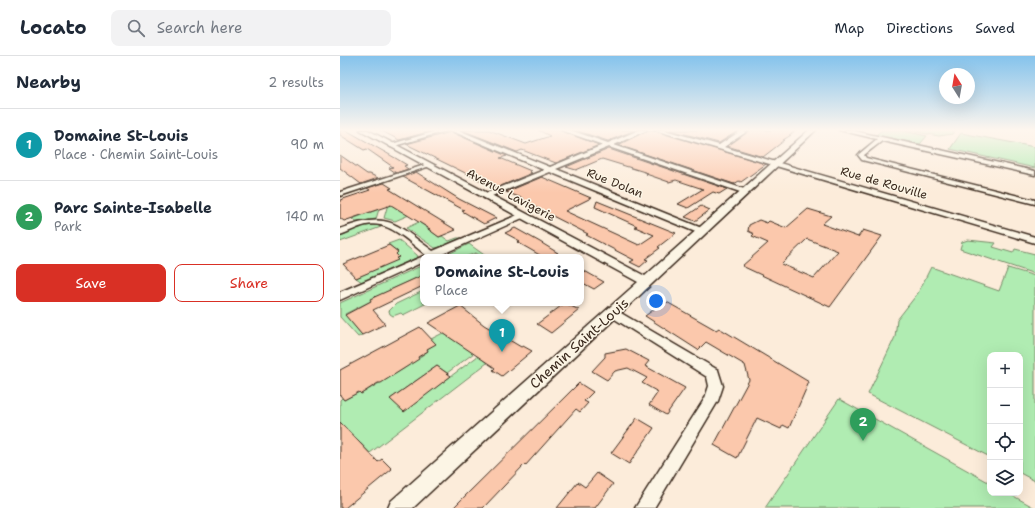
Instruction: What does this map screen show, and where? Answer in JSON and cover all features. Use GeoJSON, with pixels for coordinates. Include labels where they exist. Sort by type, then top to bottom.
{"type":"FeatureCollection","features":[{"type":"Feature","properties":{"kind":"street","name":"Avenue Lavigerie"},"geometry":{"type":"LineString","coordinates":[[403,151],[647,282]]}},
{"type":"Feature","properties":{"kind":"street","name":"Rue Dolan"},"geometry":{"type":"LineString","coordinates":[[504,151],[701,231]]}},
{"type":"Feature","properties":{"kind":"street"},"geometry":{"type":"LineString","coordinates":[[487,196],[596,151]]}},
{"type":"Feature","properties":{"kind":"street"},"geometry":{"type":"LineString","coordinates":[[625,151],[746,191]]}},
{"type":"Feature","properties":{"kind":"street","name":"Rue de Rouville"},"geometry":{"type":"LineString","coordinates":[[735,151],[1035,240]]}},
{"type":"Feature","properties":{"kind":"street","name":"Chemin Saint-Louis"},"geometry":{"type":"LineString","coordinates":[[398,508],[790,151]]}},
{"type":"Feature","properties":{"kind":"street"},"geometry":{"type":"LineString","coordinates":[[867,151],[861,156],[864,159],[1035,202]]}},
{"type":"Feature","properties":{"kind":"street"},"geometry":{"type":"LineString","coordinates":[[936,151],[1035,173]]}},
{"type":"Feature","properties":{"kind":"street"},"geometry":{"type":"LineString","coordinates":[[340,194],[430,165]]}},
{"type":"Feature","properties":{"kind":"street"},"geometry":{"type":"LineString","coordinates":[[340,185],[348,191]]}},
{"type":"Feature","properties":{"kind":"street"},"geometry":{"type":"LineString","coordinates":[[435,254],[523,216]]}},
{"type":"Feature","properties":{"kind":"street"},"geometry":{"type":"LineString","coordinates":[[340,232],[363,224],[377,222],[387,224],[424,254]]}},
{"type":"Feature","properties":{"kind":"street"},"geometry":{"type":"LineString","coordinates":[[340,296],[420,261]]}},
{"type":"Feature","properties":{"kind":"street"},"geometry":{"type":"LineString","coordinates":[[614,312],[713,374],[716,386],[711,401],[644,508]]}},
{"type":"Feature","properties":{"kind":"green space"},"geometry":{"type":"Polygon","coordinates":[[[959,151],[1035,151],[1035,168],[959,151]]]}},
{"type":"Feature","properties":{"kind":"green space"},"geometry":{"type":"Polygon","coordinates":[[[388,204],[409,215],[395,221],[384,218],[388,204]]]}},
{"type":"Feature","properties":{"kind":"green space"},"geometry":{"type":"Polygon","coordinates":[[[379,209],[376,219],[356,222],[352,219],[379,209]]]}},
{"type":"Feature","properties":{"kind":"green space"},"geometry":{"type":"Polygon","coordinates":[[[419,222],[439,237],[442,236],[449,241],[461,238],[441,247],[435,248],[406,228],[419,222]]]}},
{"type":"Feature","properties":{"kind":"green space"},"geometry":{"type":"Polygon","coordinates":[[[377,225],[381,227],[340,242],[340,235],[363,226],[377,225]]]}},
{"type":"Feature","properties":{"kind":"green space"},"geometry":{"type":"Polygon","coordinates":[[[399,240],[418,257],[362,282],[356,278],[399,257],[396,254],[398,252],[388,244],[399,240]]]}},
{"type":"Feature","properties":{"kind":"green space"},"geometry":{"type":"Polygon","coordinates":[[[968,240],[996,243],[993,247],[1013,253],[1015,249],[1035,254],[1035,274],[960,249],[962,242],[968,240]]]}},
{"type":"Feature","properties":{"kind":"green space"},"geometry":{"type":"Polygon","coordinates":[[[469,244],[483,254],[476,253],[448,254],[469,244]]]}},
{"type":"Feature","properties":{"kind":"green space"},"geometry":{"type":"Polygon","coordinates":[[[420,266],[420,276],[371,299],[371,301],[345,314],[362,335],[358,337],[340,317],[340,303],[420,266]]]}},
{"type":"Feature","properties":{"kind":"green space"},"geometry":{"type":"Polygon","coordinates":[[[931,267],[999,291],[1008,268],[1035,276],[1035,481],[1023,475],[1023,352],[987,352],[987,455],[868,394],[895,337],[897,320],[918,293],[931,267]]]}},
{"type":"Feature","properties":{"kind":"green space"},"geometry":{"type":"Polygon","coordinates":[[[420,292],[421,306],[403,315],[401,313],[393,316],[390,314],[389,311],[396,304],[420,292]]]}},
{"type":"Feature","properties":{"kind":"green space"},"geometry":{"type":"Polygon","coordinates":[[[443,333],[474,353],[447,373],[437,366],[390,399],[404,411],[478,356],[487,363],[370,453],[340,422],[340,400],[342,398],[344,400],[359,392],[361,394],[403,369],[428,351],[427,349],[435,344],[431,339],[443,333]]]}},
{"type":"Feature","properties":{"kind":"green space"},"geometry":{"type":"Polygon","coordinates":[[[839,399],[987,481],[987,496],[1013,496],[1035,508],[765,508],[839,399]]]}},
{"type":"Feature","properties":{"kind":"building"},"geometry":{"type":"Polygon","coordinates":[[[370,151],[383,151],[407,165],[404,166],[408,169],[396,173],[389,168],[393,167],[370,151]]]}},
{"type":"Feature","properties":{"kind":"building"},"geometry":{"type":"Polygon","coordinates":[[[421,151],[496,151],[507,156],[500,158],[531,171],[529,172],[532,173],[496,188],[421,151]]]}},
{"type":"Feature","properties":{"kind":"building"},"geometry":{"type":"Polygon","coordinates":[[[525,151],[584,151],[556,163],[525,151]]]}},
{"type":"Feature","properties":{"kind":"building"},"geometry":{"type":"Polygon","coordinates":[[[604,151],[615,151],[727,189],[719,194],[713,192],[688,208],[678,204],[703,189],[676,180],[669,182],[646,174],[648,173],[602,159],[576,170],[566,167],[604,151]]]}},
{"type":"Feature","properties":{"kind":"building"},"geometry":{"type":"Polygon","coordinates":[[[636,151],[723,151],[766,164],[741,182],[739,181],[734,184],[636,151]]]}},
{"type":"Feature","properties":{"kind":"building"},"geometry":{"type":"Polygon","coordinates":[[[744,151],[771,151],[763,157],[744,151]]]}},
{"type":"Feature","properties":{"kind":"building"},"geometry":{"type":"Polygon","coordinates":[[[340,155],[367,174],[378,178],[361,184],[340,168],[340,155]]]}},
{"type":"Feature","properties":{"kind":"building"},"geometry":{"type":"Polygon","coordinates":[[[416,172],[459,199],[496,218],[484,224],[462,211],[464,210],[403,177],[416,172]]]}},
{"type":"Feature","properties":{"kind":"building"},"geometry":{"type":"Polygon","coordinates":[[[542,177],[591,198],[565,211],[639,245],[654,235],[595,207],[597,201],[676,233],[658,247],[660,248],[645,259],[648,260],[640,267],[630,262],[634,260],[586,235],[588,234],[521,200],[524,199],[506,192],[542,177]]]}},
{"type":"Feature","properties":{"kind":"building"},"geometry":{"type":"Polygon","coordinates":[[[384,183],[392,188],[389,189],[456,230],[439,237],[428,229],[430,229],[391,205],[344,221],[340,218],[340,200],[370,190],[367,188],[384,183]]]}},
{"type":"Feature","properties":{"kind":"building"},"geometry":{"type":"Polygon","coordinates":[[[701,206],[710,210],[695,221],[685,217],[701,206]]]}},
{"type":"Feature","properties":{"kind":"building"},"geometry":{"type":"Polygon","coordinates":[[[808,209],[831,216],[822,224],[858,237],[863,230],[882,236],[830,307],[742,266],[768,243],[752,236],[754,234],[748,231],[749,225],[759,220],[767,223],[769,221],[786,228],[808,209]],[[807,239],[781,264],[814,278],[838,251],[807,239]]]}},
{"type":"Feature","properties":{"kind":"building"},"geometry":{"type":"Polygon","coordinates":[[[515,228],[558,253],[538,254],[517,242],[520,241],[505,233],[515,228]]]}},
{"type":"Feature","properties":{"kind":"building"},"geometry":{"type":"Polygon","coordinates":[[[389,245],[398,252],[396,254],[399,257],[396,258],[398,260],[356,278],[343,264],[389,245]]]}},
{"type":"Feature","properties":{"kind":"building"},"geometry":{"type":"Polygon","coordinates":[[[584,271],[604,282],[594,289],[584,284],[584,271]]]}},
{"type":"Feature","properties":{"kind":"building"},"geometry":{"type":"Polygon","coordinates":[[[420,276],[420,287],[373,310],[385,324],[362,335],[345,315],[371,301],[370,299],[420,276]]]}},
{"type":"Feature","properties":{"kind":"building"},"geometry":{"type":"Polygon","coordinates":[[[665,301],[716,330],[719,328],[809,382],[789,428],[783,425],[781,429],[757,418],[737,458],[714,445],[749,380],[745,365],[706,342],[698,350],[645,316],[665,301]]]}},
{"type":"Feature","properties":{"kind":"building"},"geometry":{"type":"Polygon","coordinates":[[[460,306],[484,325],[521,347],[523,346],[532,351],[502,376],[493,370],[495,368],[428,323],[460,306]]]}},
{"type":"Feature","properties":{"kind":"building"},"geometry":{"type":"Polygon","coordinates":[[[561,306],[571,306],[579,310],[551,333],[537,324],[561,306]]]}},
{"type":"Feature","properties":{"kind":"building"},"geometry":{"type":"Polygon","coordinates":[[[420,327],[436,344],[427,349],[428,351],[418,357],[419,359],[381,383],[378,383],[361,394],[359,392],[344,400],[340,395],[340,370],[420,327]]]}},
{"type":"Feature","properties":{"kind":"building"},"geometry":{"type":"Polygon","coordinates":[[[626,349],[649,361],[645,366],[685,388],[666,415],[649,405],[658,392],[642,383],[647,378],[628,368],[615,371],[607,380],[592,371],[605,357],[605,353],[626,349]]]}},
{"type":"Feature","properties":{"kind":"building"},"geometry":{"type":"Polygon","coordinates":[[[437,366],[451,376],[404,412],[390,399],[437,366]]]}},
{"type":"Feature","properties":{"kind":"building"},"geometry":{"type":"Polygon","coordinates":[[[579,383],[593,392],[584,401],[588,403],[580,412],[576,409],[525,466],[524,465],[483,508],[453,508],[579,383]]]}},
{"type":"Feature","properties":{"kind":"building"},"geometry":{"type":"Polygon","coordinates":[[[637,418],[654,428],[629,464],[611,453],[637,418]]]}},
{"type":"Feature","properties":{"kind":"building"},"geometry":{"type":"Polygon","coordinates":[[[340,422],[378,462],[382,459],[392,469],[345,508],[340,508],[340,422]]]}},
{"type":"Feature","properties":{"kind":"building"},"geometry":{"type":"Polygon","coordinates":[[[597,473],[613,484],[595,508],[557,508],[578,482],[585,487],[597,473]]]}},
{"type":"Feature","properties":{"kind":"place","name":"Domaine St-Louis"},"geometry":{"type":"Point","coordinates":[502,352]}},
{"type":"Feature","properties":{"kind":"place","name":"Parc Sainte-Isabelle"},"geometry":{"type":"Point","coordinates":[863,441]}}]}
